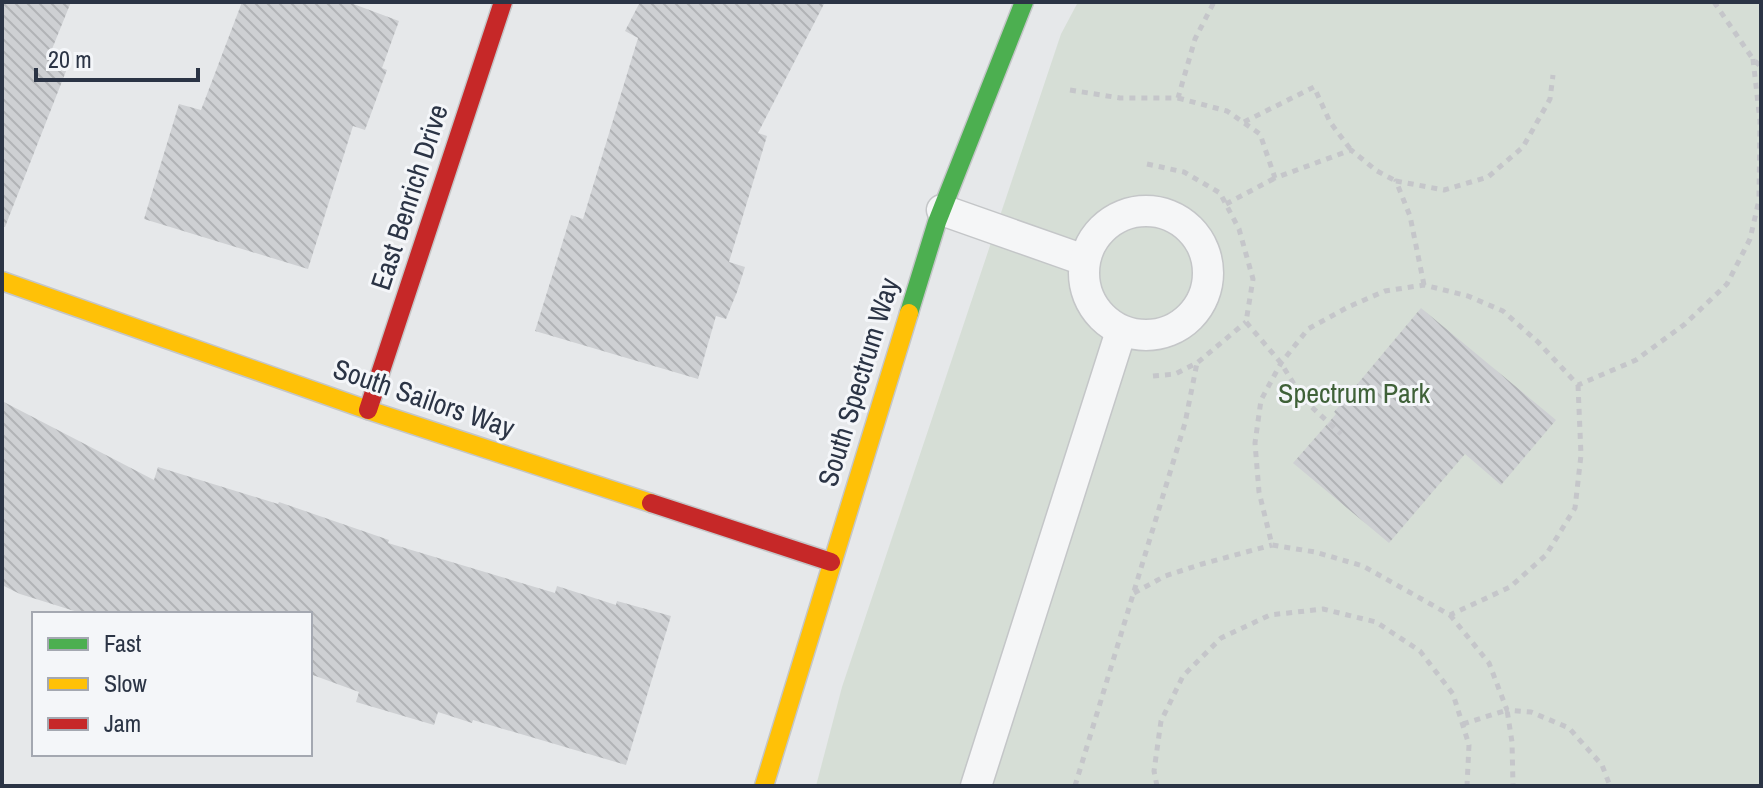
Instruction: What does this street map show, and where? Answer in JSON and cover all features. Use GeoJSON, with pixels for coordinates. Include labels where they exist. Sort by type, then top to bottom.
{"type":"FeatureCollection","features":[{"type":"Feature","properties":{"kind":"street","name":"East Benrich Drive"},"geometry":{"type":"LineString","coordinates":[[368,410],[503,2]]}},
{"type":"Feature","properties":{"kind":"street","name":"South Spectrum Way"},"geometry":{"type":"LineString","coordinates":[[764,786],[942,210],[1024,2]]}},
{"type":"Feature","properties":{"kind":"street","name":"South Sailors Way"},"geometry":{"type":"LineString","coordinates":[[2,281],[368,410],[831,562]]}},
{"type":"Feature","properties":{"kind":"lane"},"geometry":{"type":"LineString","coordinates":[[942,210],[1084,260]]}},
{"type":"Feature","properties":{"kind":"lane"},"geometry":{"type":"LineString","coordinates":[[1148,211],[1169,215],[1186,226],[1199,240],[1207,258],[1208,278],[1204,297],[1193,314],[1178,327],[1160,334],[1140,336],[1121,331],[1103,319],[1090,302],[1084,281],[1084,260],[1093,240],[1108,224],[1126,214],[1148,211]]}},
{"type":"Feature","properties":{"kind":"lane"},"geometry":{"type":"LineString","coordinates":[[976,786],[1121,331]]}},
{"type":"Feature","properties":{"kind":"path"},"geometry":{"type":"LineString","coordinates":[[1178,98],[1195,39],[1214,2]]}},
{"type":"Feature","properties":{"kind":"path"},"geometry":{"type":"LineString","coordinates":[[1714,2],[1761,67]]}},
{"type":"Feature","properties":{"kind":"path"},"geometry":{"type":"LineString","coordinates":[[1578,385],[1636,360],[1685,324],[1727,284],[1750,239],[1760,199],[1760,121],[1753,59]]}},
{"type":"Feature","properties":{"kind":"path"},"geometry":{"type":"LineString","coordinates":[[1244,122],[1314,87],[1330,122],[1351,150],[1377,171],[1396,181],[1444,190],[1488,177],[1523,147],[1550,99],[1553,75]]}},
{"type":"Feature","properties":{"kind":"path"},"geometry":{"type":"LineString","coordinates":[[1070,90],[1120,98],[1178,98],[1227,111],[1260,134],[1275,178]]}},
{"type":"Feature","properties":{"kind":"path"},"geometry":{"type":"LineString","coordinates":[[1226,204],[1275,178],[1351,150]]}},
{"type":"Feature","properties":{"kind":"path"},"geometry":{"type":"LineString","coordinates":[[1147,164],[1184,172],[1220,193],[1239,229],[1253,279],[1246,322],[1197,363],[1175,374],[1152,376]]}},
{"type":"Feature","properties":{"kind":"path"},"geometry":{"type":"LineString","coordinates":[[1396,181],[1410,216],[1424,285]]}},
{"type":"Feature","properties":{"kind":"path"},"geometry":{"type":"LineString","coordinates":[[1272,545],[1259,492],[1255,443],[1261,400],[1281,363],[1308,329],[1385,291],[1424,285],[1468,296],[1503,311],[1538,342],[1578,385],[1581,455],[1575,508],[1546,555],[1510,587],[1450,615]]}},
{"type":"Feature","properties":{"kind":"path"},"geometry":{"type":"LineString","coordinates":[[1246,322],[1281,363],[1303,399],[1341,434]]}},
{"type":"Feature","properties":{"kind":"path"},"geometry":{"type":"LineString","coordinates":[[1075,786],[1185,423],[1197,363]]}},
{"type":"Feature","properties":{"kind":"path"},"geometry":{"type":"LineString","coordinates":[[1133,593],[1165,576],[1272,545],[1315,552],[1363,566],[1450,615],[1489,663],[1507,710],[1512,742],[1513,786]]}},
{"type":"Feature","properties":{"kind":"path"},"geometry":{"type":"LineString","coordinates":[[1157,786],[1154,771],[1161,721],[1183,676],[1221,638],[1270,615],[1323,609],[1376,622],[1420,651],[1453,694],[1469,745],[1467,786]]}},
{"type":"Feature","properties":{"kind":"path"},"geometry":{"type":"LineString","coordinates":[[1463,724],[1507,710],[1531,712],[1569,728],[1602,765],[1610,786]]}},
{"type":"Feature","properties":{"kind":"green space","name":"Spectrum Park"},"geometry":{"type":"Polygon","coordinates":[[[1078,2],[1761,2],[1761,786],[816,786],[842,687],[1061,34],[1078,2]]]}},
{"type":"Feature","properties":{"kind":"building"},"geometry":{"type":"Polygon","coordinates":[[[2,2],[71,2],[50,54],[70,61],[5,227],[2,227],[2,2]]]}},
{"type":"Feature","properties":{"kind":"building"},"geometry":{"type":"Polygon","coordinates":[[[242,2],[348,2],[399,21],[382,68],[387,70],[365,130],[353,126],[308,269],[144,219],[179,104],[201,110],[242,2]]]}},
{"type":"Feature","properties":{"kind":"building"},"geometry":{"type":"Polygon","coordinates":[[[640,2],[825,2],[758,133],[767,136],[729,262],[745,267],[726,319],[716,316],[698,379],[535,331],[571,215],[583,219],[638,38],[625,31],[640,2]]]}},
{"type":"Feature","properties":{"kind":"building"},"geometry":{"type":"Polygon","coordinates":[[[1421,308],[1556,420],[1501,485],[1465,454],[1389,543],[1293,463],[1421,308]]]}},
{"type":"Feature","properties":{"kind":"building"},"geometry":{"type":"Polygon","coordinates":[[[2,401],[154,480],[158,467],[279,502],[389,540],[388,543],[555,593],[557,586],[616,605],[617,601],[671,616],[626,765],[473,720],[472,723],[438,712],[434,725],[356,702],[359,692],[312,675],[312,612],[78,612],[20,594],[2,585],[2,401]]]}},
{"type":"Feature","properties":{"kind":"traffic: fast"},"geometry":{"type":"LineString","coordinates":[[909,313],[937,222],[1024,2]]}},
{"type":"Feature","properties":{"kind":"traffic: slow"},"geometry":{"type":"LineString","coordinates":[[2,281],[368,410],[651,503]]}},
{"type":"Feature","properties":{"kind":"traffic: slow"},"geometry":{"type":"LineString","coordinates":[[764,786],[909,313]]}},
{"type":"Feature","properties":{"kind":"traffic: jam"},"geometry":{"type":"LineString","coordinates":[[368,410],[503,2]]}},
{"type":"Feature","properties":{"kind":"traffic: jam"},"geometry":{"type":"LineString","coordinates":[[651,503],[831,562]]}}]}
